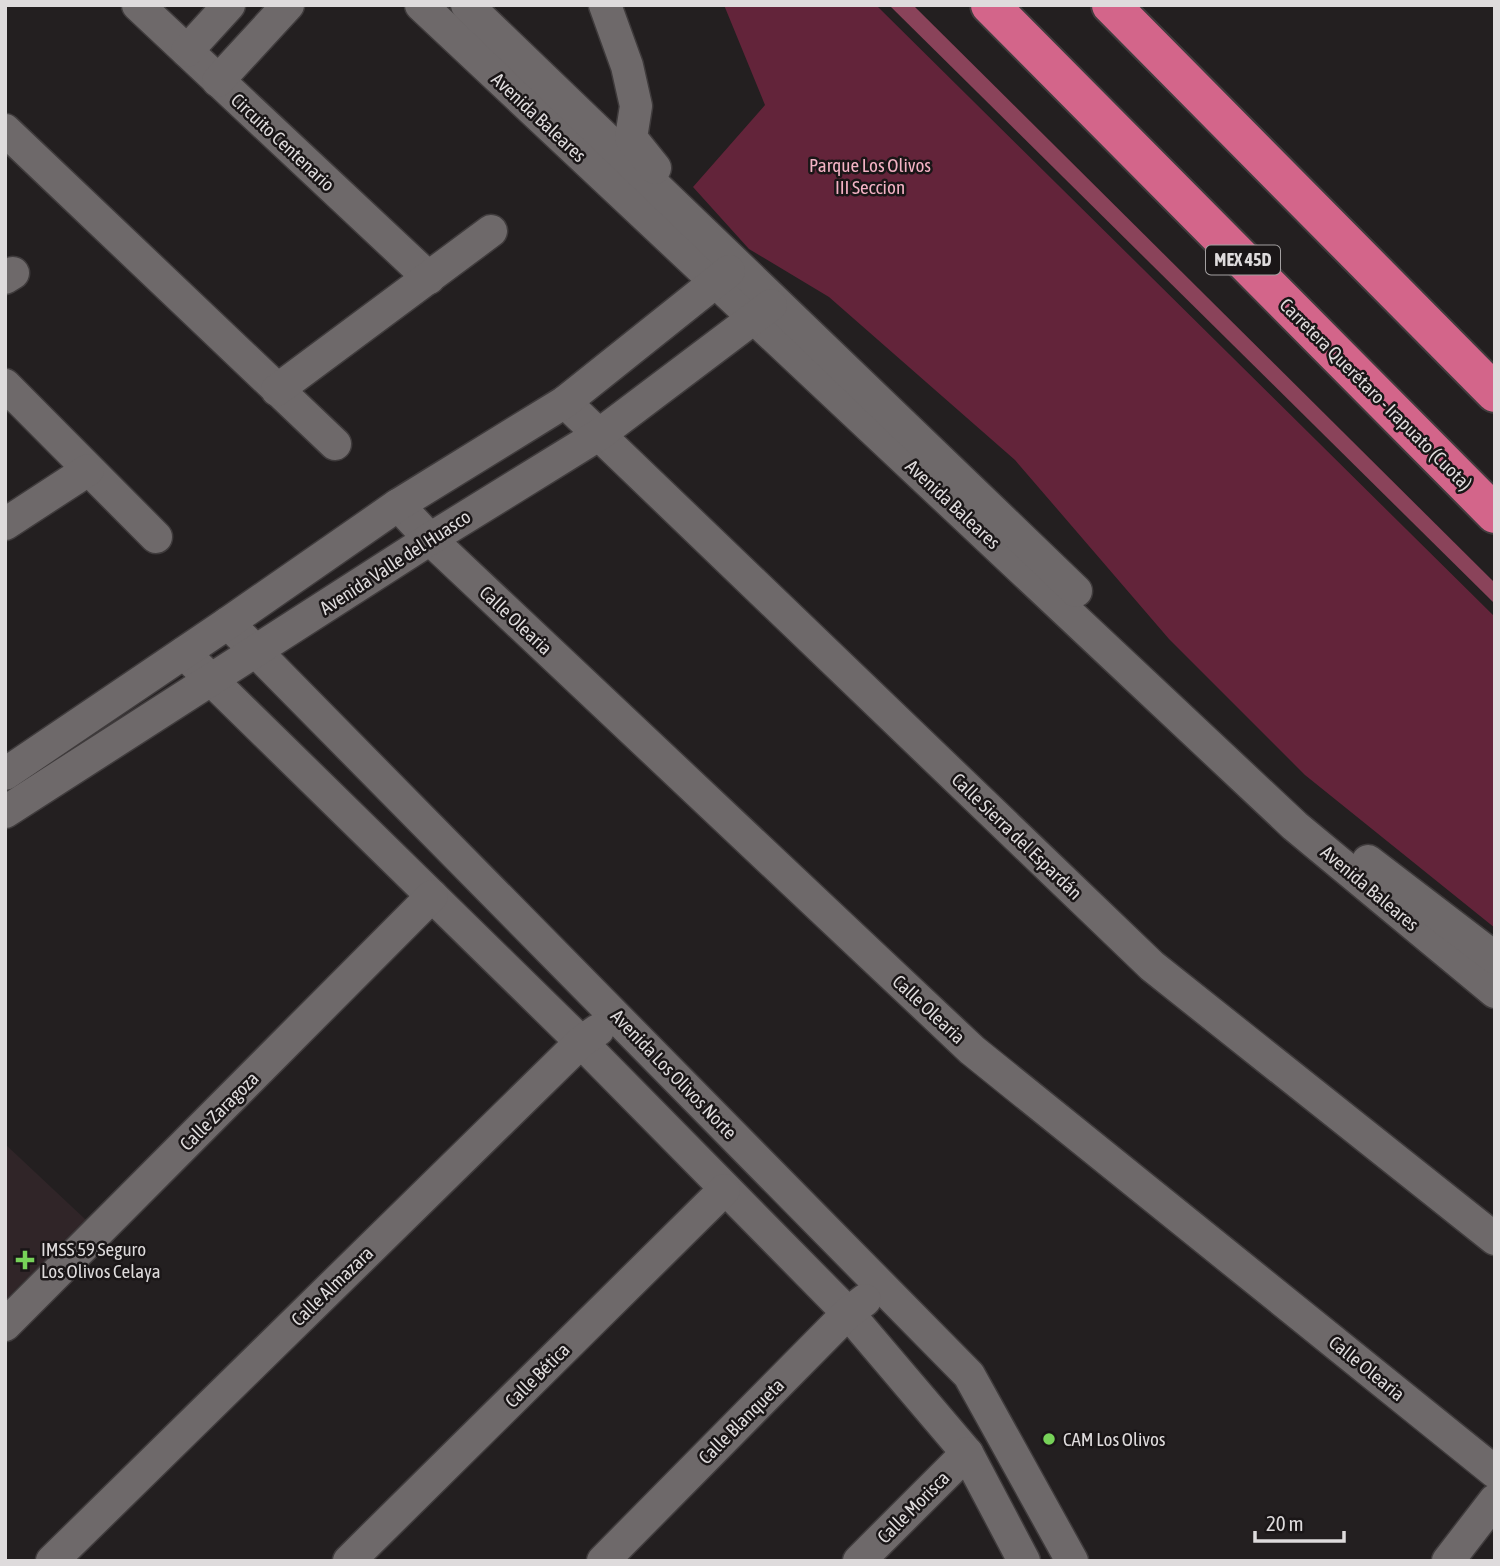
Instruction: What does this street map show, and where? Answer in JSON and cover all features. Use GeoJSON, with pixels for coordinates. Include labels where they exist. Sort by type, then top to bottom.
{"type":"FeatureCollection","features":[{"type":"Feature","properties":{"kind":"highway","name":"Carretera Querétaro - Irapuato (Cuota)"},"geometry":{"type":"LineString","coordinates":[[990,5],[1495,514]]}},
{"type":"Feature","properties":{"kind":"highway"},"geometry":{"type":"LineString","coordinates":[[1111,5],[1495,393]]}},
{"type":"Feature","properties":{"kind":"street","name":"Circuito Centenario"},"geometry":{"type":"LineString","coordinates":[[138,5],[429,278]]}},
{"type":"Feature","properties":{"kind":"street"},"geometry":{"type":"LineString","coordinates":[[187,51],[229,5]]}},
{"type":"Feature","properties":{"kind":"street"},"geometry":{"type":"LineString","coordinates":[[218,81],[288,5]]}},
{"type":"Feature","properties":{"kind":"street","name":"Avenida Baleares"},"geometry":{"type":"LineString","coordinates":[[421,5],[765,309],[1305,812],[1495,958]]}},
{"type":"Feature","properties":{"kind":"street","name":"Avenida Baleares"},"geometry":{"type":"LineString","coordinates":[[467,5],[725,274]]}},
{"type":"Feature","properties":{"kind":"street"},"geometry":{"type":"LineString","coordinates":[[5,774],[228,624],[398,505],[565,402],[725,274],[631,138],[636,106],[627,66],[606,10]]}},
{"type":"Feature","properties":{"kind":"street"},"geometry":{"type":"LineString","coordinates":[[5,130],[335,444]]}},
{"type":"Feature","properties":{"kind":"street"},"geometry":{"type":"LineString","coordinates":[[277,390],[491,231]]}},
{"type":"Feature","properties":{"kind":"street","name":"Avenida Baleares"},"geometry":{"type":"LineString","coordinates":[[765,309],[1295,827],[1495,992]]}},
{"type":"Feature","properties":{"kind":"street","name":"Avenida Valle del Huasco"},"geometry":{"type":"LineString","coordinates":[[5,812],[430,538],[600,434],[765,309]]}},
{"type":"Feature","properties":{"kind":"street"},"geometry":{"type":"LineString","coordinates":[[5,385],[156,537]]}},
{"type":"Feature","properties":{"kind":"street","name":"Calle Sierra del Espardán"},"geometry":{"type":"LineString","coordinates":[[565,402],[1152,966],[1495,1239]]}},
{"type":"Feature","properties":{"kind":"street"},"geometry":{"type":"LineString","coordinates":[[5,524],[88,470]]}},
{"type":"Feature","properties":{"kind":"street","name":"Calle Olearia"},"geometry":{"type":"LineString","coordinates":[[398,505],[972,1050],[1495,1472]]}},
{"type":"Feature","properties":{"kind":"street","name":"Avenida Los Olivos Norte"},"geometry":{"type":"LineString","coordinates":[[228,624],[969,1375],[1072,1561]]}},
{"type":"Feature","properties":{"kind":"street"},"geometry":{"type":"LineString","coordinates":[[184,653],[581,1041],[724,1190],[848,1313],[967,1453],[1024,1561]]}},
{"type":"Feature","properties":{"kind":"street","name":"Calle Zaragoza"},"geometry":{"type":"LineString","coordinates":[[5,1325],[432,896]]}},
{"type":"Feature","properties":{"kind":"street","name":"Calle Almazara"},"geometry":{"type":"LineString","coordinates":[[52,1561],[581,1041],[618,1017]]}},
{"type":"Feature","properties":{"kind":"street","name":"Calle Bética"},"geometry":{"type":"LineString","coordinates":[[349,1561],[724,1190]]}},
{"type":"Feature","properties":{"kind":"street","name":"Calle Blanqueta"},"geometry":{"type":"LineString","coordinates":[[603,1561],[848,1313],[883,1287]]}},
{"type":"Feature","properties":{"kind":"street","name":"Calle Morisca"},"geometry":{"type":"LineString","coordinates":[[859,1561],[967,1453]]}},
{"type":"Feature","properties":{"kind":"street"},"geometry":{"type":"LineString","coordinates":[[1448,1561],[1495,1500]]}},
{"type":"Feature","properties":{"kind":"shaded area"},"geometry":{"type":"Polygon","coordinates":[[[889,5],[913,5],[1495,583],[1495,604],[889,5]]]}},
{"type":"Feature","properties":{"kind":"shaded area","name":"IMSS 59 Seguro Los Olivos Celaya"},"geometry":{"type":"Polygon","coordinates":[[[5,1144],[86,1220],[5,1300],[5,1144]]]}},
{"type":"Feature","properties":{"kind":"green space","name":"Parque Los Olivos III Seccion"},"geometry":{"type":"Polygon","coordinates":[[[724,5],[876,5],[1495,617],[1495,928],[1305,775],[1169,639],[1015,460],[829,297],[749,249],[693,187],[765,105],[724,5]]]}},
{"type":"Feature","properties":{"kind":"place","name":"IMSS 59 Seguro Los Olivos Celaya"},"geometry":{"type":"Point","coordinates":[25,1260]}},
{"type":"Feature","properties":{"kind":"place","name":"CAM Los Olivos"},"geometry":{"type":"Point","coordinates":[1049,1439]}}]}
